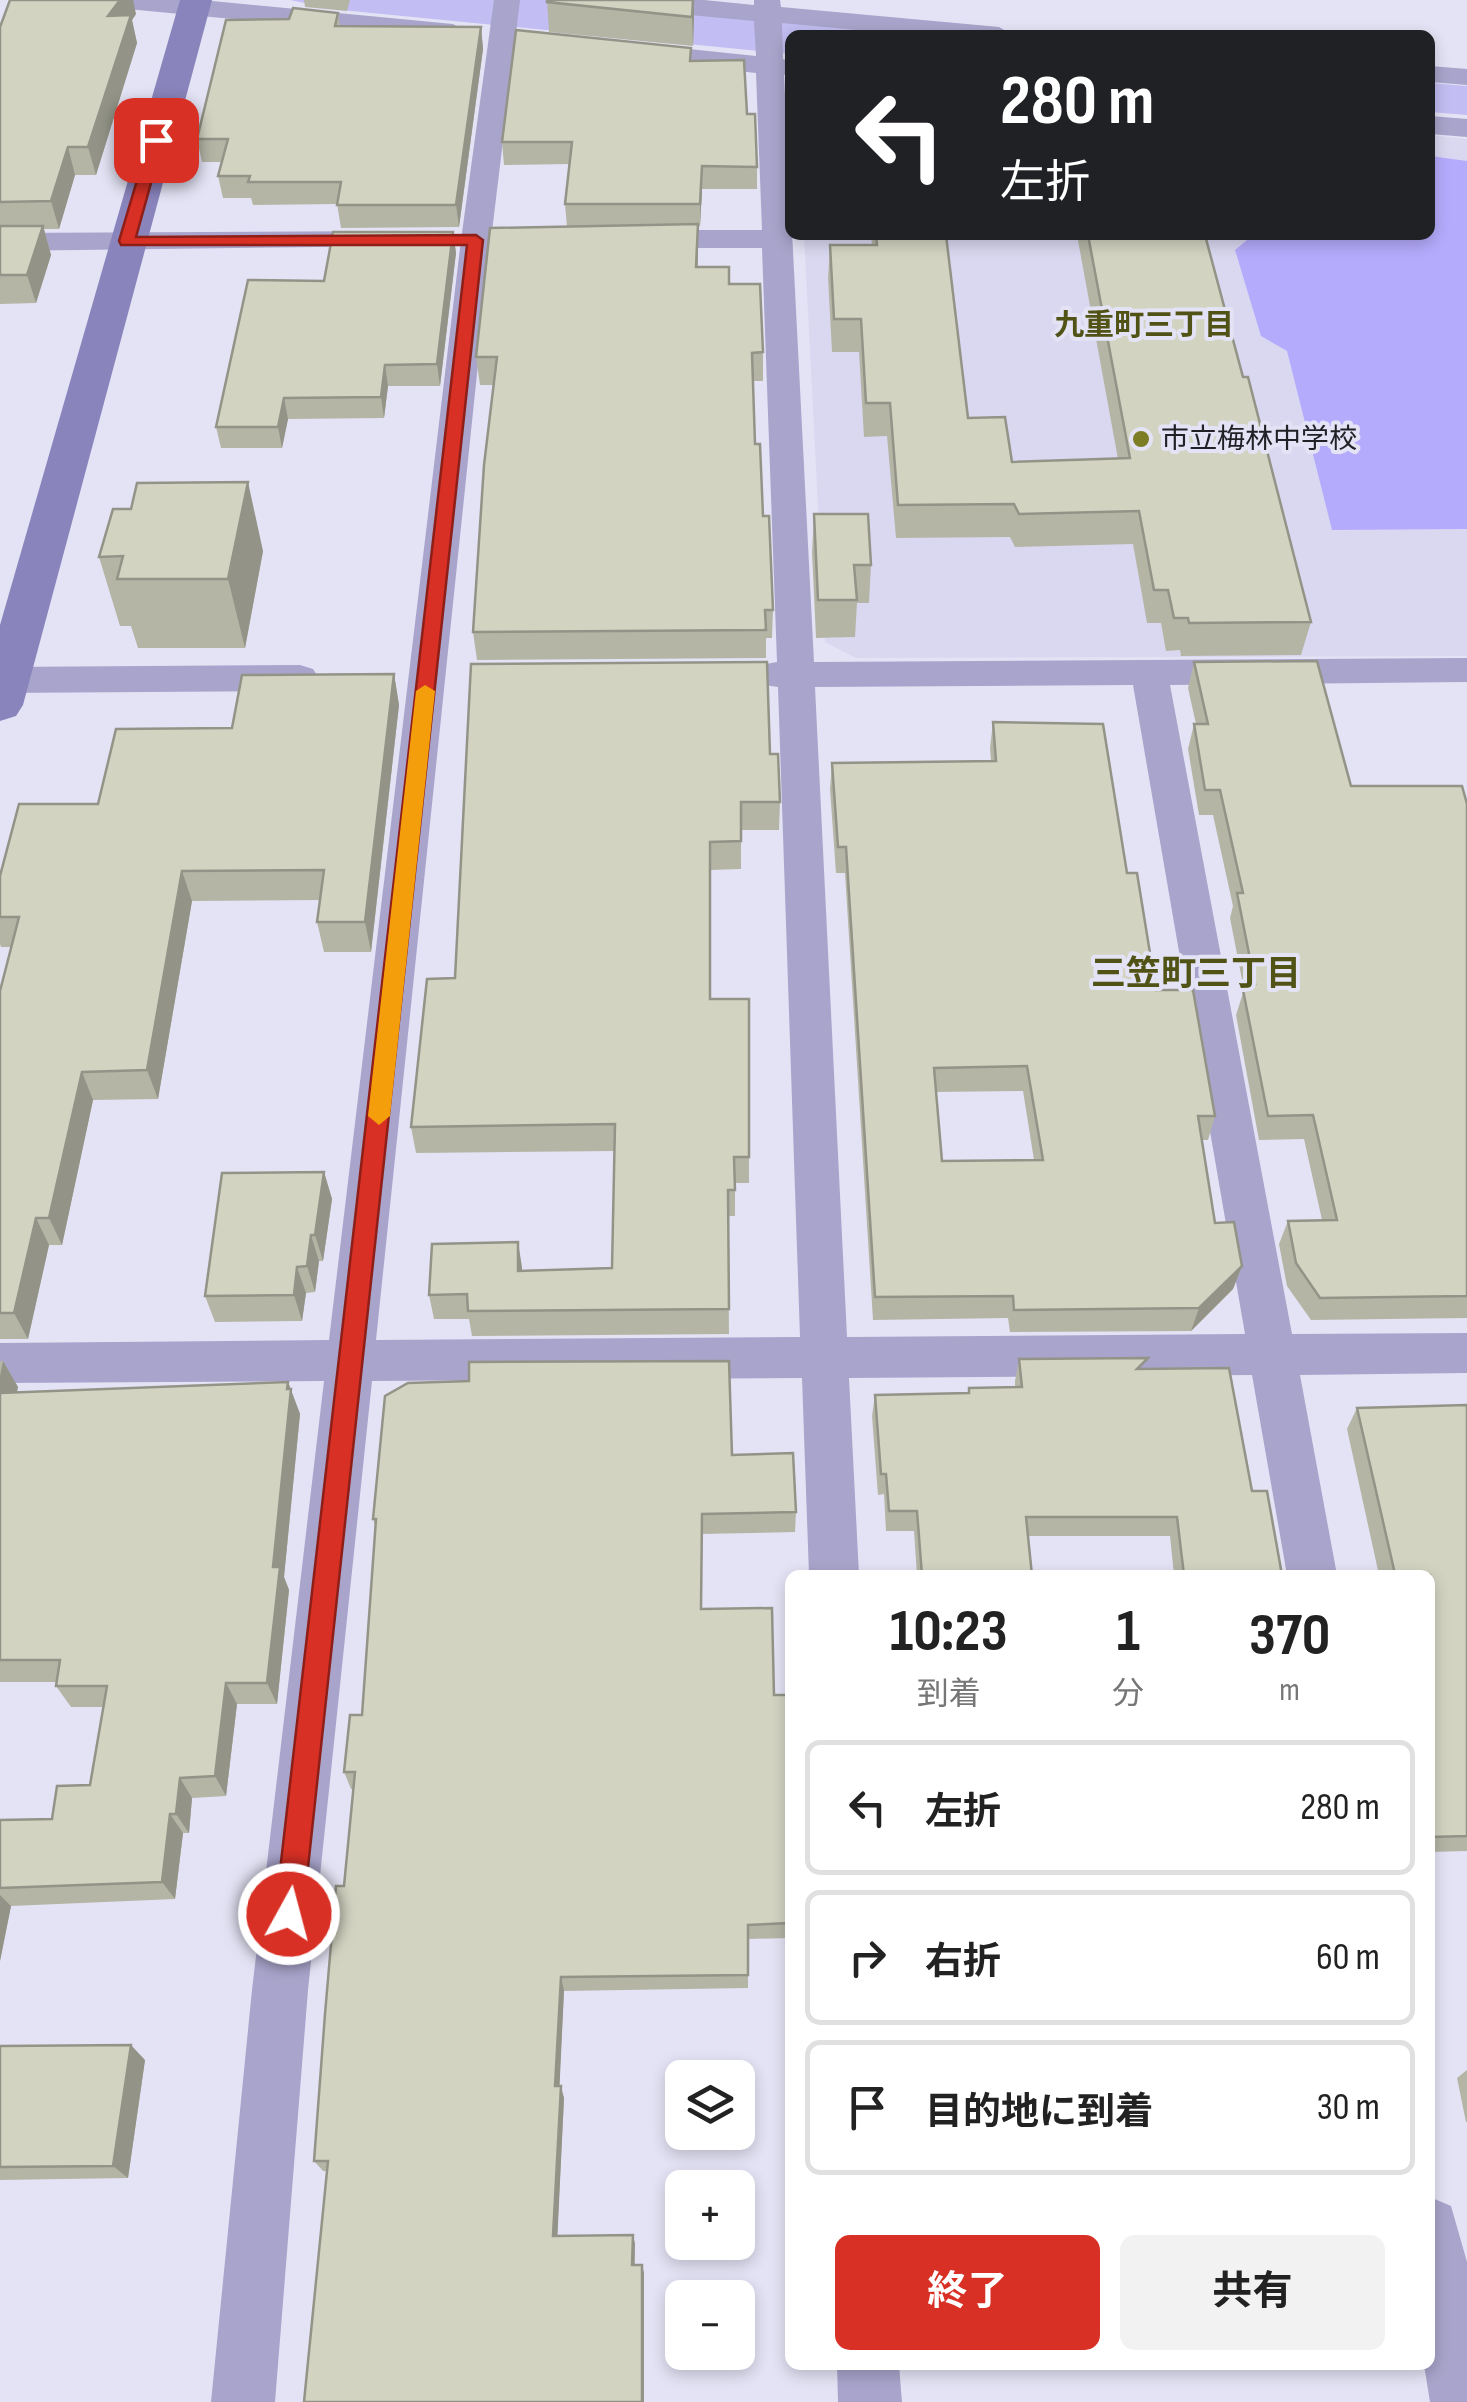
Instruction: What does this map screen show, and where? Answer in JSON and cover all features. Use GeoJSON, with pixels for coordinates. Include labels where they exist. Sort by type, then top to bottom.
{"type":"FeatureCollection","features":[{"type":"Feature","properties":{"kind":"street"},"geometry":{"type":"LineString","coordinates":[[117,0],[195,4],[509,36]]}},
{"type":"Feature","properties":{"kind":"street"},"geometry":{"type":"LineString","coordinates":[[243,2402],[280,1990],[476,240],[509,36],[506,0]]}},
{"type":"Feature","properties":{"kind":"street"},"geometry":{"type":"LineString","coordinates":[[616,0],[772,37]]}},
{"type":"Feature","properties":{"kind":"street"},"geometry":{"type":"LineString","coordinates":[[195,4],[2,688],[327,678]]}},
{"type":"Feature","properties":{"kind":"street"},"geometry":{"type":"LineString","coordinates":[[598,48],[772,37]]}},
{"type":"Feature","properties":{"kind":"street"},"geometry":{"type":"LineString","coordinates":[[772,37],[834,1570]]}},
{"type":"Feature","properties":{"kind":"street"},"geometry":{"type":"LineString","coordinates":[[1435,74],[1467,77]]}},
{"type":"Feature","properties":{"kind":"street"},"geometry":{"type":"LineString","coordinates":[[1435,125],[1467,128]]}},
{"type":"Feature","properties":{"kind":"street"},"geometry":{"type":"LineString","coordinates":[[608,240],[778,239]]}},
{"type":"Feature","properties":{"kind":"street"},"geometry":{"type":"LineString","coordinates":[[0,242],[513,240]]}},
{"type":"Feature","properties":{"kind":"street"},"geometry":{"type":"LineString","coordinates":[[738,675],[1467,670]]}},
{"type":"Feature","properties":{"kind":"street"},"geometry":{"type":"LineString","coordinates":[[1148,672],[1311,1570]]}},
{"type":"Feature","properties":{"kind":"street"},"geometry":{"type":"LineString","coordinates":[[0,1363],[1467,1353]]}},
{"type":"Feature","properties":{"kind":"street"},"geometry":{"type":"LineString","coordinates":[[1435,2254],[1462,2402]]}},
{"type":"Feature","properties":{"kind":"street"},"geometry":{"type":"LineString","coordinates":[[868,2370],[870,2402]]}},
{"type":"Feature","properties":{"kind":"shaded area"},"geometry":{"type":"Polygon","coordinates":[[[290,0],[544,0],[865,30],[785,30],[785,54],[341,10],[290,0]]]}},
{"type":"Feature","properties":{"kind":"shaded area"},"geometry":{"type":"Polygon","coordinates":[[[1435,83],[1467,86],[1467,115],[1435,112],[1435,83]]]}},
{"type":"Feature","properties":{"kind":"shaded area","name":"市立梅林中学校"},"geometry":{"type":"Polygon","coordinates":[[[1435,136],[1467,139],[1467,656],[856,658],[825,642],[804,240],[1435,240],[1435,136]]]}},
{"type":"Feature","properties":{"kind":"shaded area"},"geometry":{"type":"Polygon","coordinates":[[[1435,157],[1467,161],[1467,529],[1332,530],[1287,351],[1261,336],[1235,250],[1247,240],[1435,240],[1435,157]]]}},
{"type":"Feature","properties":{"kind":"building"},"geometry":{"type":"Polygon","coordinates":[[[10,0],[120,0],[108,16],[131,15],[88,147],[68,147],[51,201],[0,202],[0,27],[10,0]]]}},
{"type":"Feature","properties":{"kind":"building"},"geometry":{"type":"Polygon","coordinates":[[[547,0],[693,0],[692,17],[547,0]]]}},
{"type":"Feature","properties":{"kind":"building"},"geometry":{"type":"Polygon","coordinates":[[[293,8],[338,13],[335,26],[481,27],[456,205],[337,205],[341,182],[248,182],[250,176],[218,176],[228,139],[197,139],[226,20],[289,19],[293,8]]]}},
{"type":"Feature","properties":{"kind":"building"},"geometry":{"type":"Polygon","coordinates":[[[516,30],[691,48],[690,61],[744,60],[747,114],[755,114],[757,167],[702,166],[700,204],[565,204],[572,142],[502,142],[516,30]]]}},
{"type":"Feature","properties":{"kind":"building"},"geometry":{"type":"Polygon","coordinates":[[[698,224],[696,267],[729,267],[729,284],[760,284],[763,352],[752,353],[755,444],[760,444],[763,516],[769,516],[773,610],[765,610],[766,630],[473,632],[484,465],[497,357],[476,357],[490,228],[698,224]]]}},
{"type":"Feature","properties":{"kind":"building"},"geometry":{"type":"Polygon","coordinates":[[[0,226],[43,226],[27,275],[0,275],[0,226]]]}},
{"type":"Feature","properties":{"kind":"building"},"geometry":{"type":"Polygon","coordinates":[[[333,232],[453,232],[437,364],[385,365],[381,397],[284,398],[278,427],[216,427],[248,280],[324,281],[333,232]]]}},
{"type":"Feature","properties":{"kind":"building"},"geometry":{"type":"Polygon","coordinates":[[[876,240],[947,240],[968,418],[1005,417],[1012,462],[1130,458],[1089,240],[1206,240],[1243,377],[1248,377],[1311,622],[1189,623],[1188,618],[1174,618],[1168,590],[1154,590],[1139,511],[1019,514],[1014,504],[898,505],[890,403],[866,403],[861,319],[834,319],[830,245],[877,245],[876,240]]]}},
{"type":"Feature","properties":{"kind":"building"},"geometry":{"type":"Polygon","coordinates":[[[248,482],[228,579],[117,579],[123,556],[99,557],[113,509],[131,509],[137,483],[248,482]]]}},
{"type":"Feature","properties":{"kind":"building"},"geometry":{"type":"Polygon","coordinates":[[[814,514],[868,514],[871,565],[854,565],[857,600],[818,600],[814,514]]]}},
{"type":"Feature","properties":{"kind":"building"},"geometry":{"type":"Polygon","coordinates":[[[1317,661],[1351,786],[1462,786],[1467,804],[1467,1296],[1320,1298],[1296,1263],[1288,1221],[1337,1220],[1313,1115],[1268,1116],[1243,990],[1249,990],[1248,984],[1255,984],[1237,893],[1243,893],[1220,790],[1205,790],[1194,724],[1208,724],[1194,662],[1317,661]]]}},
{"type":"Feature","properties":{"kind":"building"},"geometry":{"type":"Polygon","coordinates":[[[767,662],[770,754],[778,754],[780,802],[741,802],[741,841],[710,842],[710,999],[749,999],[749,1157],[734,1157],[735,1190],[728,1190],[729,1309],[468,1311],[467,1294],[429,1295],[432,1244],[518,1242],[518,1271],[612,1268],[615,1124],[411,1127],[427,979],[455,978],[471,664],[767,662]]]}},
{"type":"Feature","properties":{"kind":"building"},"geometry":{"type":"Polygon","coordinates":[[[394,674],[365,922],[317,922],[324,870],[182,871],[147,1070],[82,1072],[49,1218],[36,1218],[14,1313],[0,1313],[0,991],[19,917],[0,917],[0,876],[19,804],[98,804],[116,729],[232,728],[242,675],[394,674]]]}},
{"type":"Feature","properties":{"kind":"building"},"geometry":{"type":"Polygon","coordinates":[[[993,722],[1103,724],[1127,873],[1137,873],[1156,990],[1193,990],[1215,1116],[1198,1116],[1215,1223],[1234,1222],[1242,1266],[1199,1308],[1014,1310],[1013,1296],[875,1297],[846,847],[838,847],[832,763],[996,761],[993,722]],[[1027,1066],[934,1068],[942,1161],[1043,1160],[1027,1066]]]}},
{"type":"Feature","properties":{"kind":"building"},"geometry":{"type":"Polygon","coordinates":[[[324,1172],[315,1235],[311,1235],[307,1266],[297,1267],[294,1295],[205,1296],[222,1173],[324,1172]]]}},
{"type":"Feature","properties":{"kind":"building"},"geometry":{"type":"Polygon","coordinates":[[[1148,1358],[1137,1369],[1229,1368],[1252,1491],[1267,1491],[1281,1570],[1183,1570],[1177,1517],[1026,1517],[1031,1570],[922,1570],[917,1511],[889,1511],[886,1474],[881,1474],[875,1395],[969,1393],[969,1388],[1022,1387],[1019,1359],[1148,1358]]]}},
{"type":"Feature","properties":{"kind":"building"},"geometry":{"type":"Polygon","coordinates":[[[729,1361],[732,1455],[793,1453],[796,1512],[702,1514],[701,1609],[772,1608],[774,1695],[785,1695],[785,1923],[748,1925],[748,1975],[561,1977],[555,2086],[561,2086],[553,2236],[633,2235],[632,2265],[642,2265],[642,2402],[304,2402],[328,2161],[314,2161],[325,2014],[336,1886],[344,1886],[355,1772],[344,1772],[350,1715],[362,1715],[373,1519],[385,1396],[408,1383],[469,1381],[469,1362],[729,1361]]]}},
{"type":"Feature","properties":{"kind":"building"},"geometry":{"type":"Polygon","coordinates":[[[288,1382],[287,1389],[291,1389],[273,1567],[280,1567],[267,1683],[226,1683],[215,1776],[180,1778],[176,1814],[170,1814],[162,1882],[0,1888],[0,1820],[52,1819],[57,1786],[90,1785],[107,1686],[56,1686],[60,1660],[0,1660],[0,1393],[288,1382]]]}},
{"type":"Feature","properties":{"kind":"building"},"geometry":{"type":"Polygon","coordinates":[[[1467,1405],[1467,1836],[1435,1837],[1435,1570],[1394,1570],[1357,1408],[1467,1405]]]}},
{"type":"Feature","properties":{"kind":"building"},"geometry":{"type":"Polygon","coordinates":[[[131,2045],[113,2166],[0,2167],[0,2046],[131,2045]]]}},
{"type":"Feature","properties":{"kind":"slow traffic"},"geometry":{"type":"LineString","coordinates":[[379,1116],[425,691]]}},
{"type":"Feature","properties":{"kind":"place","name":"市立梅林中学校"},"geometry":{"type":"Point","coordinates":[1141,439]}},
{"type":"Feature","properties":{"kind":"district","name":"九重町三丁目"},"geometry":{"type":"Point","coordinates":[1144,326]}},
{"type":"Feature","properties":{"kind":"district","name":"三笠町三丁目"},"geometry":{"type":"Point","coordinates":[1196,974]}},
{"type":"Feature","properties":{"kind":"route"},"geometry":{"type":"LineString","coordinates":[[156,140],[126,241],[476,240],[289,1914]]}}]}
